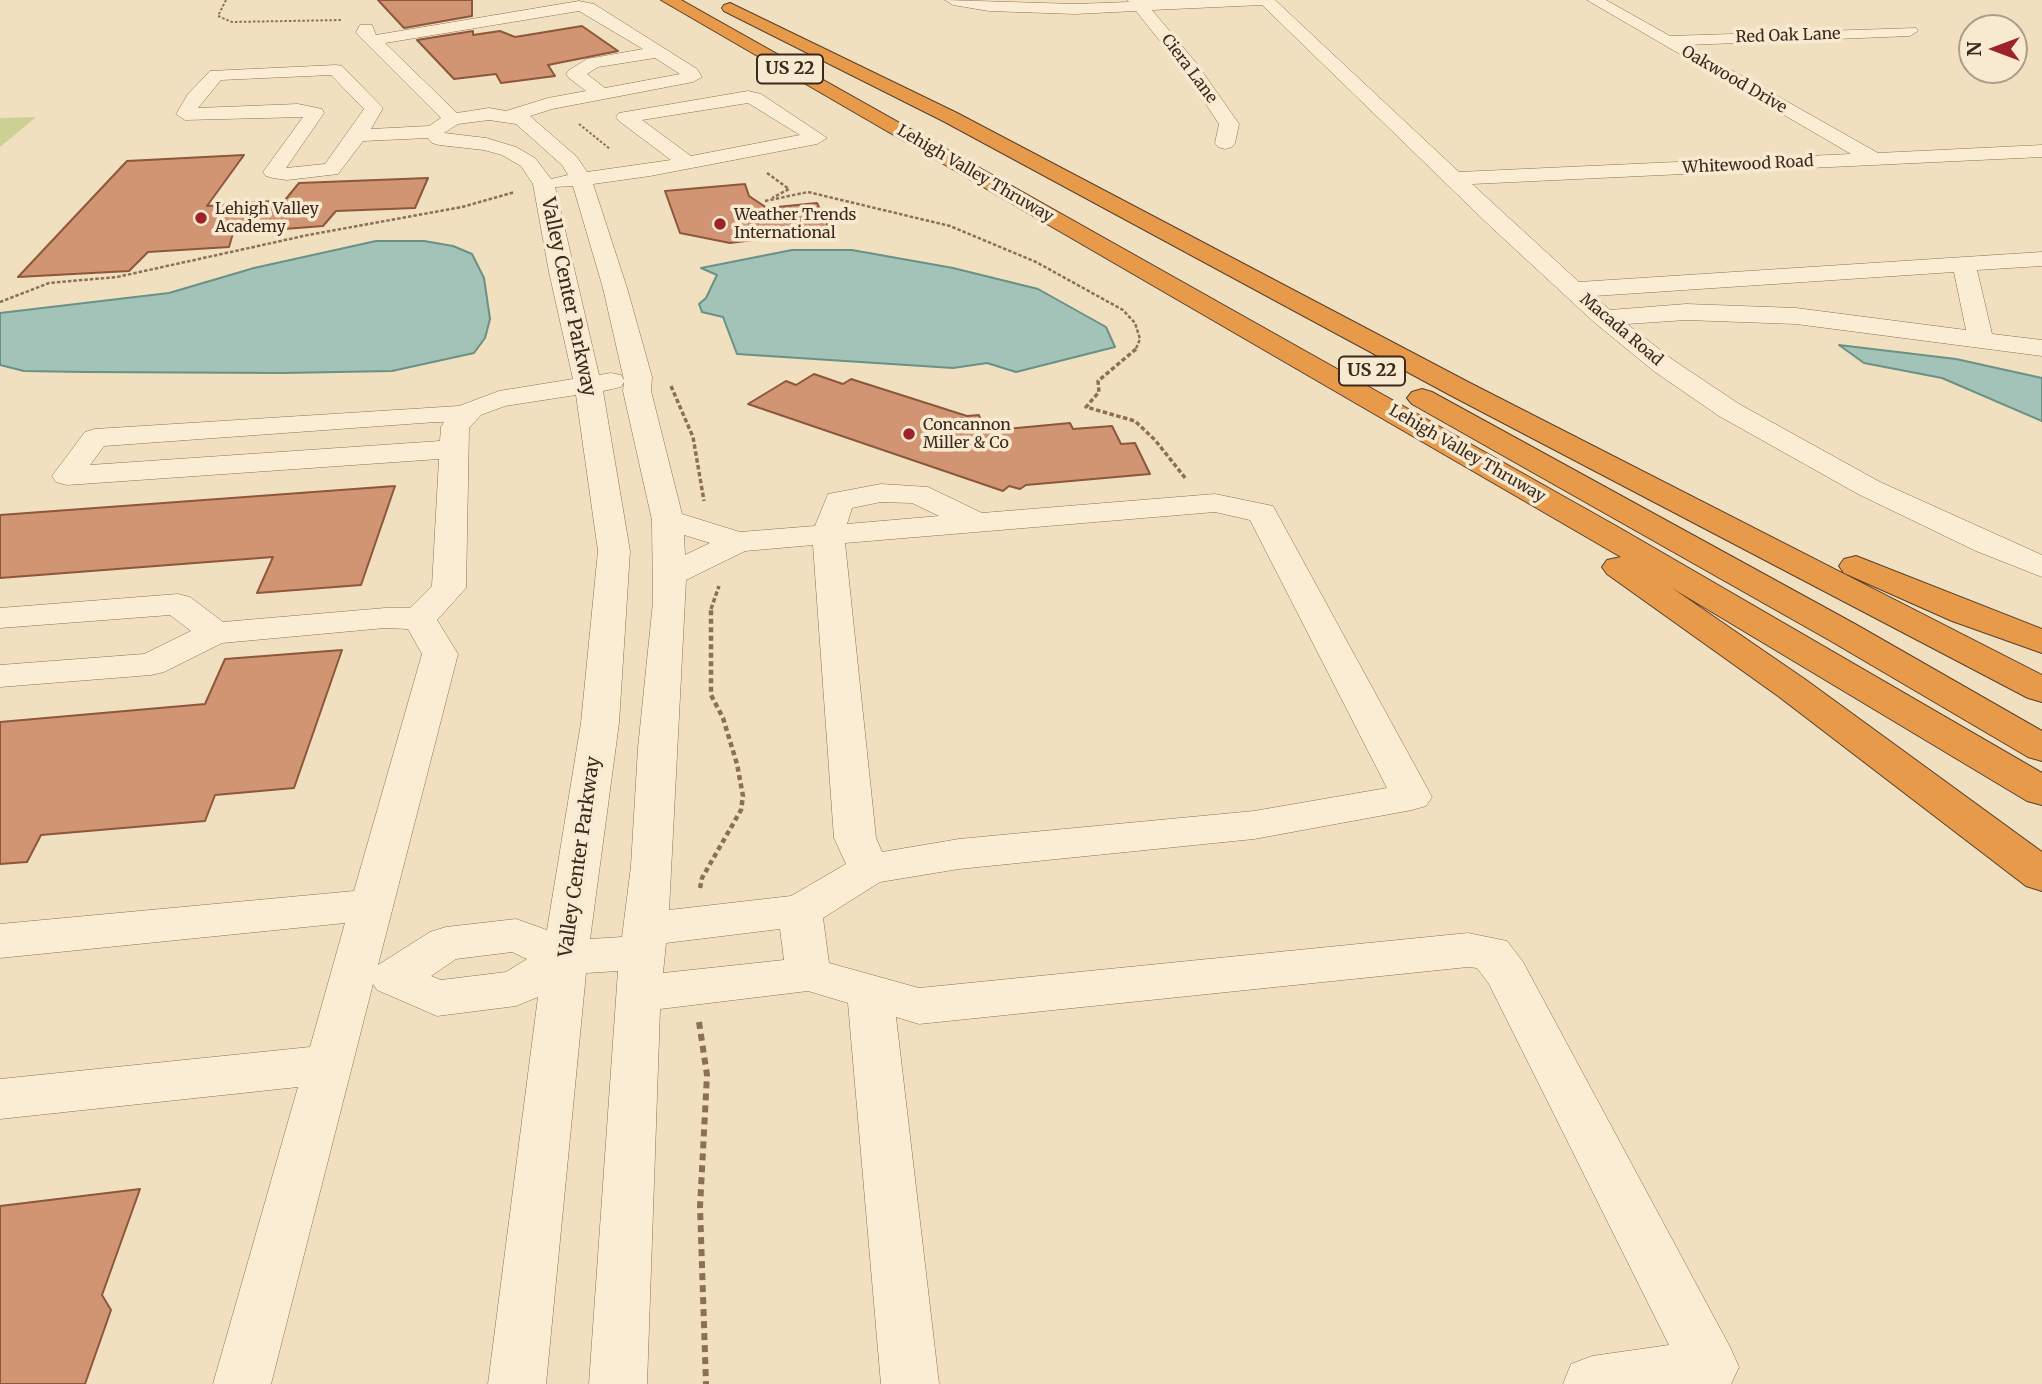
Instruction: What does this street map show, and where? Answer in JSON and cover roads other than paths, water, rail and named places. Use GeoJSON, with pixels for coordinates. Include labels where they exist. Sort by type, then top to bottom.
{"type":"FeatureCollection","features":[{"type":"Feature","properties":{"kind":"highway","name":"Lehigh Valley Thruway"},"geometry":{"type":"LineString","coordinates":[[670,0],[1411,422],[2042,791]]}},
{"type":"Feature","properties":{"kind":"highway","name":"Lehigh Valley Thruway"},"geometry":{"type":"LineString","coordinates":[[699,0],[1629,512],[2042,748]]}},
{"type":"Feature","properties":{"kind":"highway"},"geometry":{"type":"LineString","coordinates":[[713,0],[950,117],[1294,300],[2042,690]]}},
{"type":"Feature","properties":{"kind":"highway"},"geometry":{"type":"LineString","coordinates":[[1294,300],[1855,565],[1965,613],[2042,642]]}},
{"type":"Feature","properties":{"kind":"highway"},"geometry":{"type":"LineString","coordinates":[[1411,422],[1792,688],[2042,876]]}},
{"type":"Feature","properties":{"kind":"street"},"geometry":{"type":"LineString","coordinates":[[953,0],[989,6],[1075,9],[1137,3],[1266,0]]}},
{"type":"Feature","properties":{"kind":"street","name":"Macada Road"},"geometry":{"type":"LineString","coordinates":[[1266,0],[1574,290],[1686,382],[1768,432],[1926,516],[2042,567]]}},
{"type":"Feature","properties":{"kind":"street","name":"Oakwood Drive"},"geometry":{"type":"LineString","coordinates":[[1595,0],[1874,159]]}},
{"type":"Feature","properties":{"kind":"street","name":"Ciera Lane"},"geometry":{"type":"LineString","coordinates":[[1137,3],[1191,68],[1229,124],[1225,143]]}},
{"type":"Feature","properties":{"kind":"street"},"geometry":{"type":"LineString","coordinates":[[328,115],[273,172],[287,174],[331,170],[361,129],[374,108],[337,70],[216,75],[195,98],[185,114],[298,110],[328,115],[361,129],[433,132],[453,119],[489,114],[513,115],[548,104],[693,77],[691,73],[588,7],[579,6],[484,20],[374,40]]}},
{"type":"Feature","properties":{"kind":"street"},"geometry":{"type":"LineString","coordinates":[[375,19],[367,25],[364,32],[453,119]]}},
{"type":"Feature","properties":{"kind":"street","name":"Red Oak Lane"},"geometry":{"type":"LineString","coordinates":[[1666,41],[1910,31]]}},
{"type":"Feature","properties":{"kind":"street"},"geometry":{"type":"LineString","coordinates":[[601,94],[575,74],[593,63],[658,52]]}},
{"type":"Feature","properties":{"kind":"street"},"geometry":{"type":"LineString","coordinates":[[565,181],[688,163],[817,138],[754,98],[748,97],[626,117],[688,163]]}},
{"type":"Feature","properties":{"kind":"street","name":"Valley Center Parkway"},"geometry":{"type":"LineString","coordinates":[[513,115],[522,118],[570,161],[565,181],[561,272],[588,385],[614,551],[600,723],[565,958],[517,1384]]}},
{"type":"Feature","properties":{"kind":"street","name":"Valley Center Parkway"},"geometry":{"type":"LineString","coordinates":[[433,132],[439,139],[486,144],[509,151],[565,181],[615,288],[654,381],[636,391],[668,520],[670,602],[657,748],[652,866],[641,958],[618,1384]]}},
{"type":"Feature","properties":{"kind":"street","name":"Whitewood Road"},"geometry":{"type":"LineString","coordinates":[[1454,179],[2042,151]]}},
{"type":"Feature","properties":{"kind":"street"},"geometry":{"type":"LineString","coordinates":[[1574,290],[2042,258]]}},
{"type":"Feature","properties":{"kind":"street"},"geometry":{"type":"LineString","coordinates":[[1964,264],[1980,338]]}},
{"type":"Feature","properties":{"kind":"street"},"geometry":{"type":"LineString","coordinates":[[1605,318],[1686,312],[1796,316],[2042,348]]}},
{"type":"Feature","properties":{"kind":"street"},"geometry":{"type":"LineString","coordinates":[[0,676],[151,664],[215,632],[385,618],[419,618],[449,588],[461,432],[471,409],[499,399],[588,385],[654,381]]}},
{"type":"Feature","properties":{"kind":"street"},"geometry":{"type":"LineString","coordinates":[[641,958],[692,925],[800,911],[869,869],[959,854],[1254,825],[1412,797],[1262,513],[1215,503],[720,544],[669,576]]}},
{"type":"Feature","properties":{"kind":"street"},"geometry":{"type":"LineString","coordinates":[[668,520],[720,544]]}},
{"type":"Feature","properties":{"kind":"street"},"geometry":{"type":"LineString","coordinates":[[828,534],[855,838],[869,869]]}},
{"type":"Feature","properties":{"kind":"street"},"geometry":{"type":"LineString","coordinates":[[0,618],[178,604],[215,632]]}},
{"type":"Feature","properties":{"kind":"street"},"geometry":{"type":"LineString","coordinates":[[242,1384],[329,1063],[372,980],[372,905],[440,654],[419,618]]}},
{"type":"Feature","properties":{"kind":"street"},"geometry":{"type":"LineString","coordinates":[[0,941],[372,905]]}},
{"type":"Feature","properties":{"kind":"street"},"geometry":{"type":"LineString","coordinates":[[800,911],[808,974]]}},
{"type":"Feature","properties":{"kind":"street"},"geometry":{"type":"LineString","coordinates":[[372,980],[446,943],[516,935],[565,958],[641,958],[693,986],[808,974],[919,1006],[1468,950],[1491,953],[1507,974],[1714,1376],[1592,1384]]}},
{"type":"Feature","properties":{"kind":"street"},"geometry":{"type":"LineString","coordinates":[[870,992],[910,1384]]}},
{"type":"Feature","properties":{"kind":"street"},"geometry":{"type":"LineString","coordinates":[[0,1099],[329,1063]]}},
{"type":"Feature","properties":{"kind":"lane"},"geometry":{"type":"LineString","coordinates":[[436,414],[461,432],[67,476],[95,438],[436,414]]}},
{"type":"Feature","properties":{"kind":"water"},"geometry":{"type":"Polygon","coordinates":[[[376,241],[424,241],[453,246],[472,254],[484,278],[490,319],[485,338],[474,353],[392,371],[84,372],[24,371],[0,365],[0,313],[169,293],[254,268],[376,241]]]}},
{"type":"Feature","properties":{"kind":"water"},"geometry":{"type":"Polygon","coordinates":[[[792,250],[852,250],[953,268],[1038,289],[1106,327],[1115,347],[1016,372],[987,363],[953,368],[737,354],[723,317],[702,312],[699,304],[706,298],[717,275],[701,268],[792,250]]]}},
{"type":"Feature","properties":{"kind":"water"},"geometry":{"type":"Polygon","coordinates":[[[1839,345],[1956,359],[2042,378],[2042,421],[1942,378],[1864,363],[1839,345]]]}},
{"type":"Feature","properties":{"kind":"place","name":"Lehigh Valley Academy"},"geometry":{"type":"Point","coordinates":[201,218]}},
{"type":"Feature","properties":{"kind":"place","name":"Weather Trends International"},"geometry":{"type":"Point","coordinates":[720,224]}},
{"type":"Feature","properties":{"kind":"place","name":"Concannon Miller & Co"},"geometry":{"type":"Point","coordinates":[909,434]}}]}
